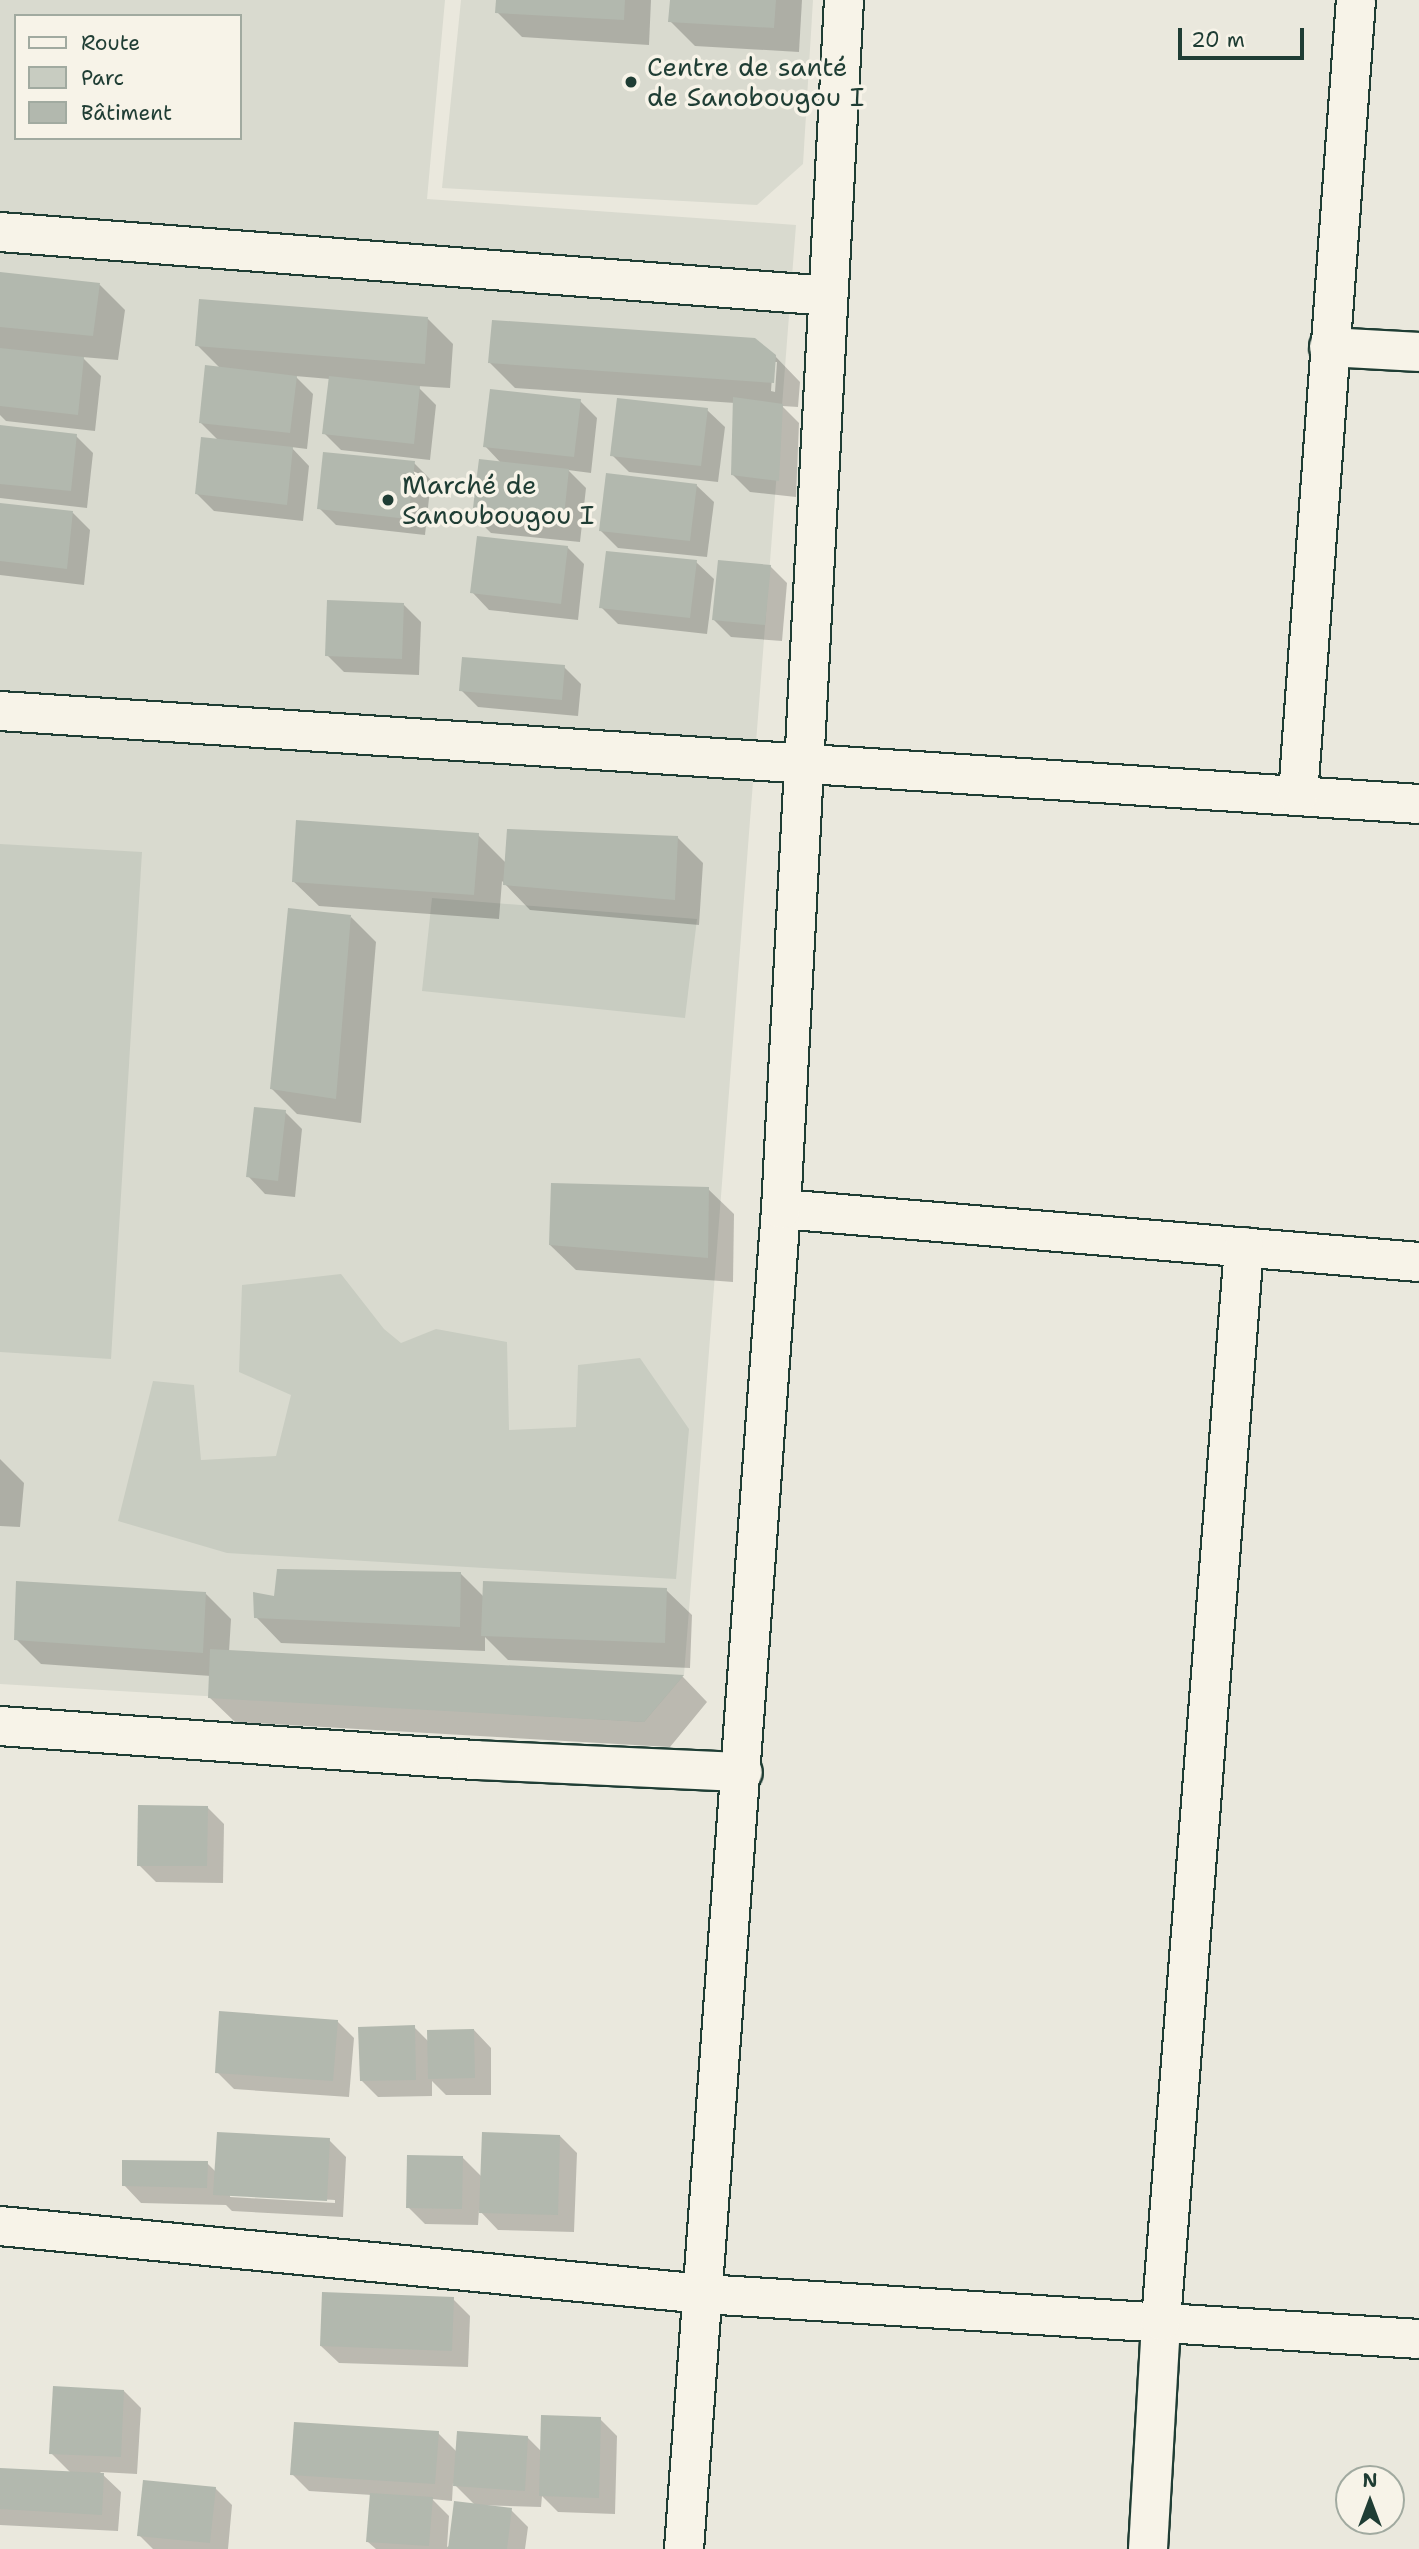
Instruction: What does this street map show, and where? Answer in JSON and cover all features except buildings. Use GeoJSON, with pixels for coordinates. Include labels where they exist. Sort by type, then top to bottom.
{"type":"FeatureCollection","features":[{"type":"Feature","properties":{"kind":"street"},"geometry":{"type":"LineString","coordinates":[[684,2549],[743,1772],[780,1209],[844,0]]}},
{"type":"Feature","properties":{"kind":"street"},"geometry":{"type":"LineString","coordinates":[[1298,795],[1356,0]]}},
{"type":"Feature","properties":{"kind":"street"},"geometry":{"type":"LineString","coordinates":[[0,232],[829,296]]}},
{"type":"Feature","properties":{"kind":"street"},"geometry":{"type":"LineString","coordinates":[[1329,347],[1419,352]]}},
{"type":"Feature","properties":{"kind":"street"},"geometry":{"type":"LineString","coordinates":[[0,711],[1419,804]]}},
{"type":"Feature","properties":{"kind":"street"},"geometry":{"type":"LineString","coordinates":[[780,1209],[1419,1262]]}},
{"type":"Feature","properties":{"kind":"street"},"geometry":{"type":"LineString","coordinates":[[1148,2549],[1161,2321],[1244,1247]]}},
{"type":"Feature","properties":{"kind":"street"},"geometry":{"type":"LineString","coordinates":[[0,1726],[475,1760],[743,1772]]}},
{"type":"Feature","properties":{"kind":"street"},"geometry":{"type":"LineString","coordinates":[[0,2225],[704,2294],[1419,2339]]}},
{"type":"Feature","properties":{"kind":"shaded area"},"geometry":{"type":"Polygon","coordinates":[[[0,0],[445,0],[427,199],[796,225],[684,1675],[644,1722],[0,1684],[0,0]]]}},
{"type":"Feature","properties":{"kind":"shaded area","name":"Centre de santé de Sanobougou I"},"geometry":{"type":"Polygon","coordinates":[[[461,0],[813,0],[803,164],[757,205],[442,188],[461,0]]]}},
{"type":"Feature","properties":{"kind":"green space"},"geometry":{"type":"Polygon","coordinates":[[[0,844],[142,852],[111,1359],[0,1352],[0,844]]]}},
{"type":"Feature","properties":{"kind":"green space"},"geometry":{"type":"Polygon","coordinates":[[[432,898],[697,919],[685,1018],[422,991],[432,898]]]}},
{"type":"Feature","properties":{"kind":"green space"},"geometry":{"type":"Polygon","coordinates":[[[341,1274],[384,1329],[401,1343],[436,1329],[507,1342],[509,1430],[576,1427],[578,1365],[640,1358],[689,1429],[676,1579],[227,1553],[118,1521],[153,1381],[194,1385],[201,1460],[276,1456],[291,1395],[239,1372],[242,1285],[341,1274]]]}},
{"type":"Feature","properties":{"kind":"place","name":"Centre de santé de Sanobougou I"},"geometry":{"type":"Point","coordinates":[631,82]}},
{"type":"Feature","properties":{"kind":"place","name":"Marché de Sanoubougou I"},"geometry":{"type":"Point","coordinates":[388,500]}}]}
